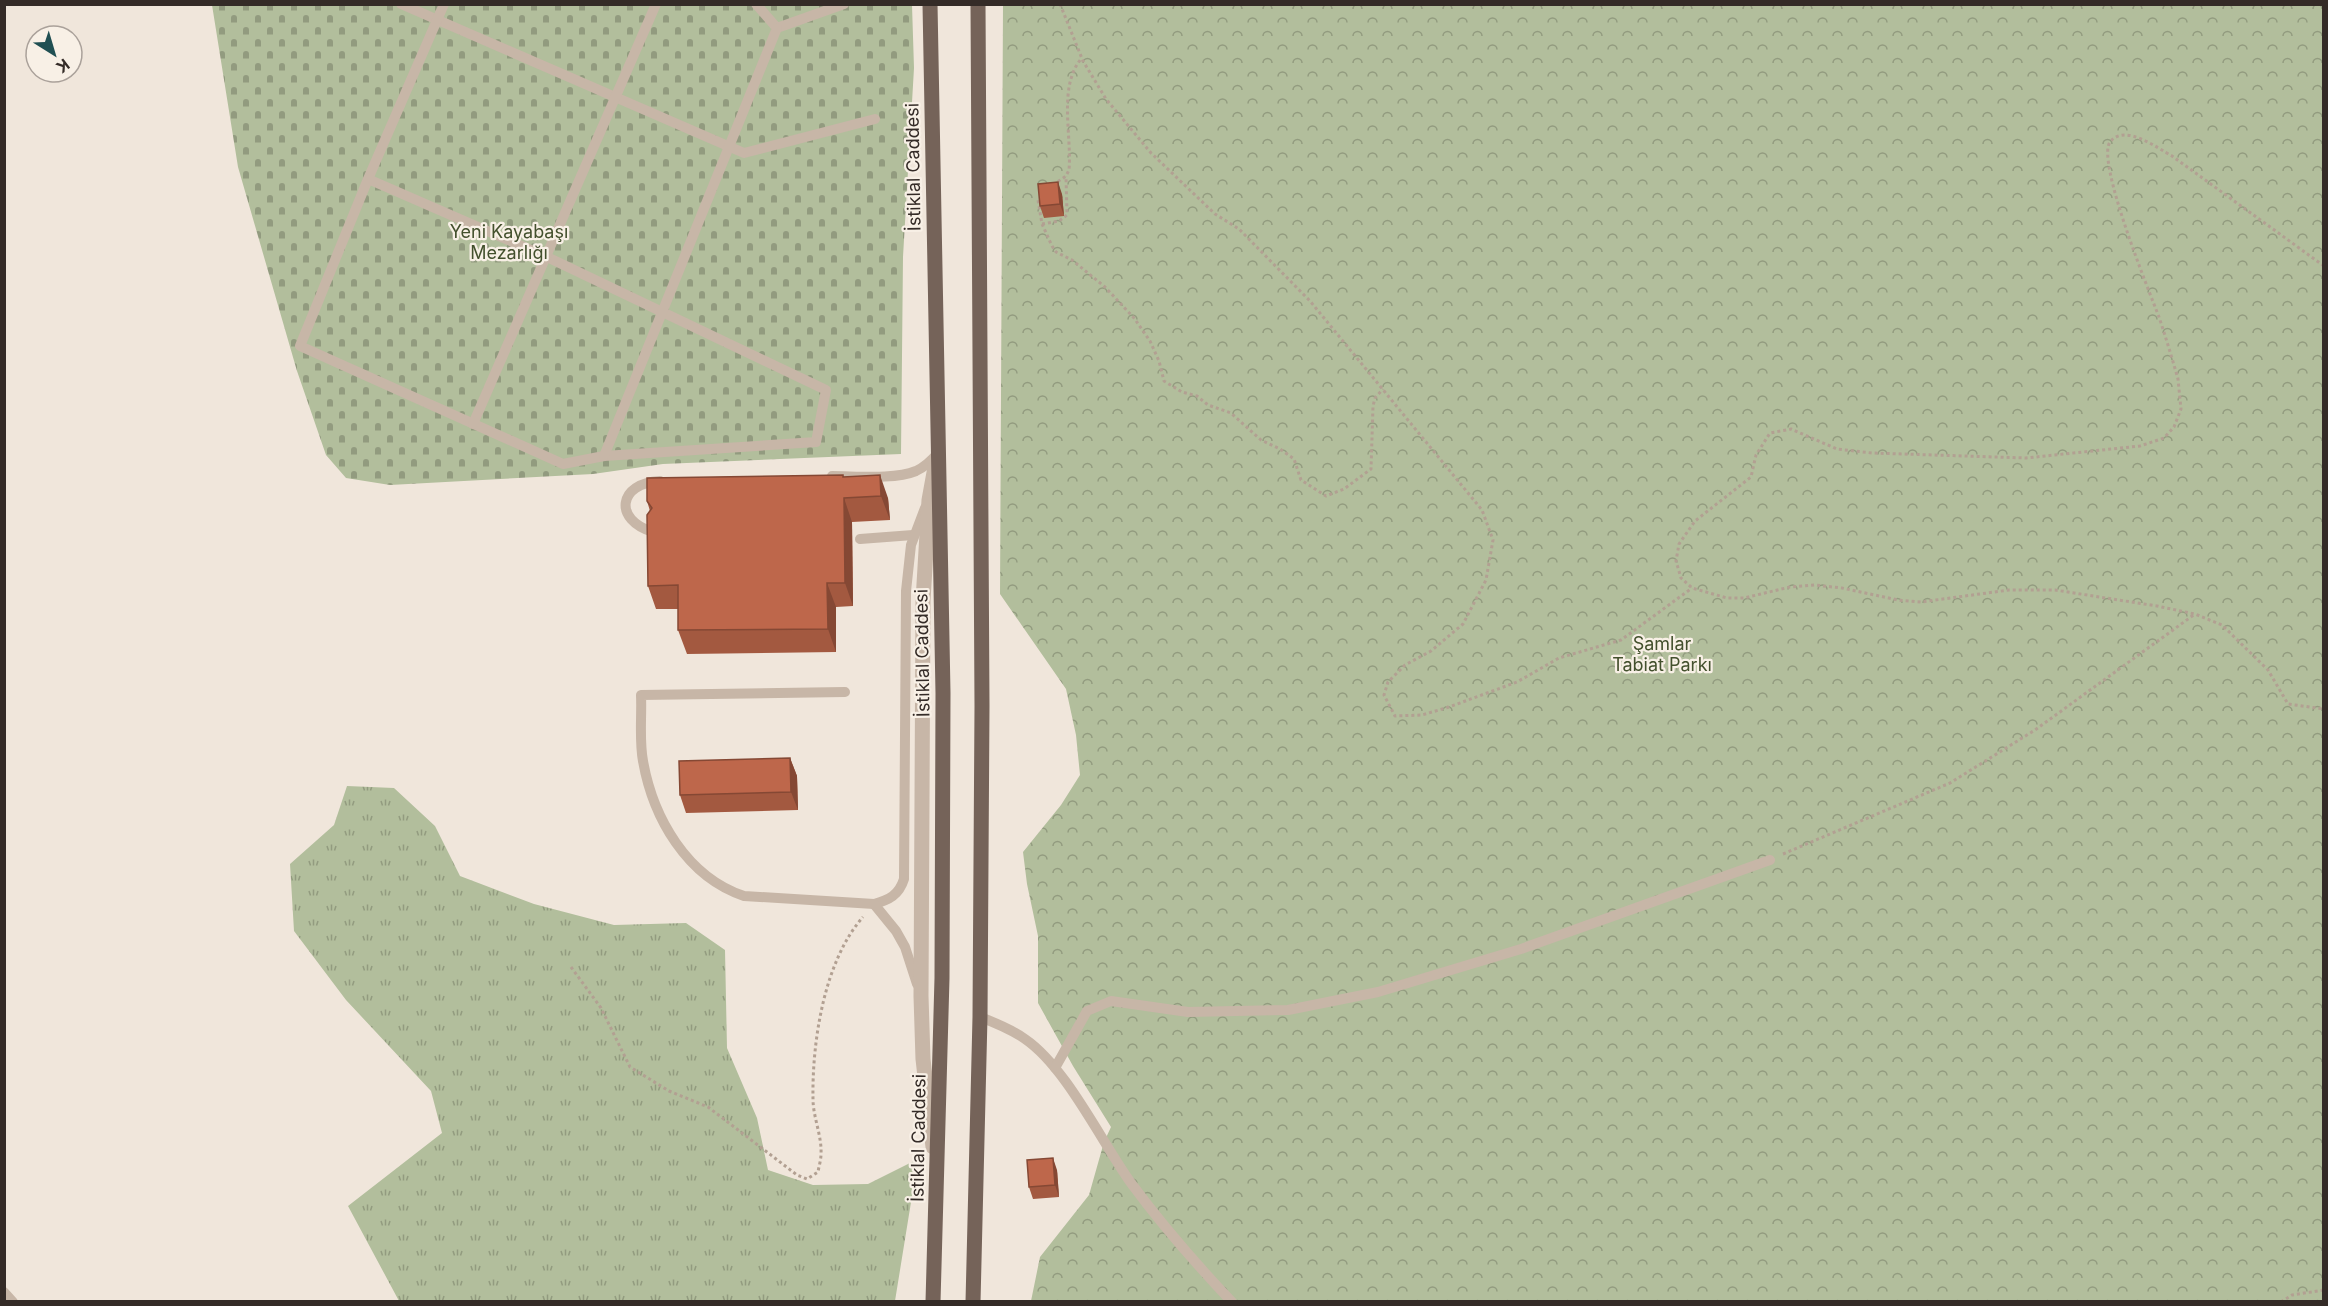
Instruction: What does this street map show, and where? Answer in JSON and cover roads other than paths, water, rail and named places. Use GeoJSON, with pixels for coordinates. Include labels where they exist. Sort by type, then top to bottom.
{"type":"FeatureCollection","features":[{"type":"Feature","properties":{"kind":"main road","name":"İstiklal Caddesi"},"geometry":{"type":"LineString","coordinates":[[930,4],[943,693],[942,978],[933,1302]]}},
{"type":"Feature","properties":{"kind":"main road"},"geometry":{"type":"LineString","coordinates":[[973,1302],[980,1017],[982,499],[978,4]]}},
{"type":"Feature","properties":{"kind":"street"},"geometry":{"type":"LineString","coordinates":[[936,1182],[923,1059],[921,996],[923,602],[929,500],[938,453]]}},
{"type":"Feature","properties":{"kind":"lane"},"geometry":{"type":"LineString","coordinates":[[401,4],[744,153],[875,119]]}},
{"type":"Feature","properties":{"kind":"lane"},"geometry":{"type":"LineString","coordinates":[[368,179],[547,257],[826,390],[816,442],[604,456],[563,464],[300,346],[368,179],[444,4]]}},
{"type":"Feature","properties":{"kind":"lane"},"geometry":{"type":"LineString","coordinates":[[473,424],[656,4]]}},
{"type":"Feature","properties":{"kind":"lane"},"geometry":{"type":"LineString","coordinates":[[756,4],[777,27]]}},
{"type":"Feature","properties":{"kind":"lane"},"geometry":{"type":"LineString","coordinates":[[604,456],[777,27],[844,4]]}},
{"type":"Feature","properties":{"kind":"lane"},"geometry":{"type":"LineString","coordinates":[[817,477],[900,474],[917,471],[938,453]]}},
{"type":"Feature","properties":{"kind":"lane"},"geometry":{"type":"LineString","coordinates":[[653,532],[641,528],[630,519],[626,512],[625,501],[629,492],[637,486],[652,482],[675,481]]}},
{"type":"Feature","properties":{"kind":"lane"},"geometry":{"type":"LineString","coordinates":[[845,692],[641,695],[643,760],[654,798],[672,838],[688,860],[705,875],[730,891],[744,896],[874,904],[893,897],[901,888],[904,879],[906,591],[913,535],[929,500]]}},
{"type":"Feature","properties":{"kind":"lane"},"geometry":{"type":"LineString","coordinates":[[860,539],[913,535]]}},
{"type":"Feature","properties":{"kind":"lane"},"geometry":{"type":"LineString","coordinates":[[1055,1068],[1087,1011],[1111,1001],[1188,1012],[1288,1011],[1378,992],[1521,949],[1770,860]]}},
{"type":"Feature","properties":{"kind":"lane"},"geometry":{"type":"LineString","coordinates":[[874,904],[896,931],[905,947],[921,996]]}},
{"type":"Feature","properties":{"kind":"lane"},"geometry":{"type":"LineString","coordinates":[[980,1017],[1008,1028],[1028,1040],[1055,1068],[1131,1183],[1188,1257],[1232,1302]]}},
{"type":"Feature","properties":{"kind":"lane"},"geometry":{"type":"LineString","coordinates":[[4,1292],[13,1302]]}},
{"type":"Feature","properties":{"kind":"park label","name":"Yeni Kayabaşı Mezarlığı"},"geometry":{"type":"Point","coordinates":[509,241]}},
{"type":"Feature","properties":{"kind":"park label","name":"Şamlar Tabiat Parkı"},"geometry":{"type":"Point","coordinates":[1662,653]}}]}
